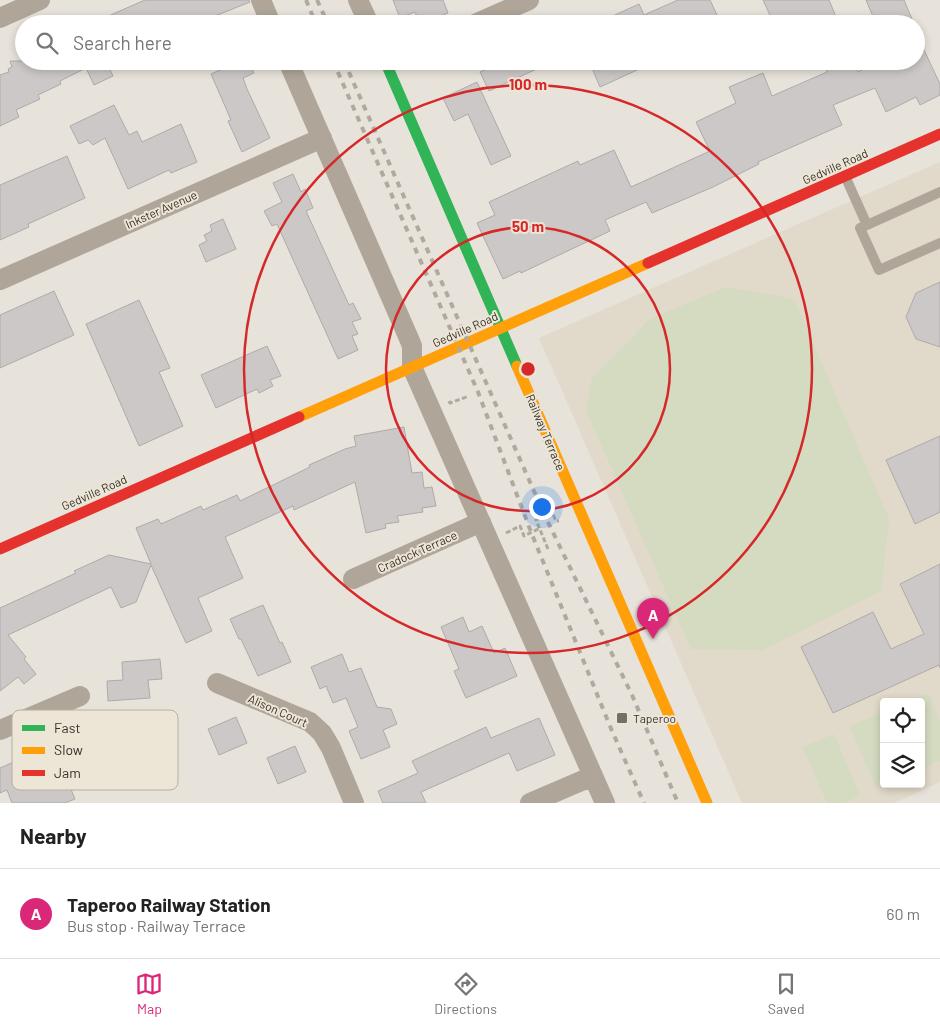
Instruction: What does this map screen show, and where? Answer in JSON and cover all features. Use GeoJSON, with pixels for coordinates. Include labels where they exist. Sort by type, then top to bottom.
{"type":"FeatureCollection","features":[{"type":"Feature","properties":{"kind":"street"},"geometry":{"type":"LineString","coordinates":[[0,18],[40,0]]}},
{"type":"Feature","properties":{"kind":"street"},"geometry":{"type":"LineString","coordinates":[[261,0],[268,15]]}},
{"type":"Feature","properties":{"kind":"street"},"geometry":{"type":"LineString","coordinates":[[358,0],[365,15]]}},
{"type":"Feature","properties":{"kind":"street"},"geometry":{"type":"LineString","coordinates":[[495,15],[528,0]]}},
{"type":"Feature","properties":{"kind":"street"},"geometry":{"type":"LineString","coordinates":[[292,70],[412,346],[412,367],[605,803]]}},
{"type":"Feature","properties":{"kind":"street","name":"Railway Terrace"},"geometry":{"type":"LineString","coordinates":[[390,70],[707,803]]}},
{"type":"Feature","properties":{"kind":"street","name":"Gedville Road"},"geometry":{"type":"LineString","coordinates":[[0,549],[940,134]]}},
{"type":"Feature","properties":{"kind":"street","name":"Inkster Avenue"},"geometry":{"type":"LineString","coordinates":[[0,280],[322,138]]}},
{"type":"Feature","properties":{"kind":"street","name":"Cradock Terrace"},"geometry":{"type":"LineString","coordinates":[[353,579],[481,522]]}},
{"type":"Feature","properties":{"kind":"street","name":"Alison Court"},"geometry":{"type":"LineString","coordinates":[[217,683],[310,722],[322,733],[331,748],[354,803]]}},
{"type":"Feature","properties":{"kind":"street"},"geometry":{"type":"LineString","coordinates":[[47,710],[80,696]]}},
{"type":"Feature","properties":{"kind":"street"},"geometry":{"type":"LineString","coordinates":[[0,730],[12,725]]}},
{"type":"Feature","properties":{"kind":"street"},"geometry":{"type":"LineString","coordinates":[[530,803],[593,776]]}},
{"type":"Feature","properties":{"kind":"lane"},"geometry":{"type":"LineString","coordinates":[[845,176],[867,225]]}},
{"type":"Feature","properties":{"kind":"lane"},"geometry":{"type":"LineString","coordinates":[[940,192],[860,228],[879,270],[940,243]]}},
{"type":"Feature","properties":{"kind":"path"},"geometry":{"type":"LineString","coordinates":[[447,396],[450,403],[469,396]]}},
{"type":"Feature","properties":{"kind":"path"},"geometry":{"type":"LineString","coordinates":[[548,549],[536,520],[552,512],[556,521],[583,518]]}},
{"type":"Feature","properties":{"kind":"path"},"geometry":{"type":"LineString","coordinates":[[494,552],[511,544],[506,532],[520,526],[524,536],[540,528]]}},
{"type":"Feature","properties":{"kind":"shaded area"},"geometry":{"type":"Polygon","coordinates":[[[940,162],[940,782],[894,803],[742,803],[539,338],[940,162]]]}},
{"type":"Feature","properties":{"kind":"green space"},"geometry":{"type":"Polygon","coordinates":[[[726,287],[794,299],[889,519],[881,591],[762,650],[691,649],[586,410],[592,378],[650,319],[726,287]]]}},
{"type":"Feature","properties":{"kind":"green space"},"geometry":{"type":"Polygon","coordinates":[[[928,693],[940,721],[940,761],[925,767],[925,698],[917,698],[928,693]]]}},
{"type":"Feature","properties":{"kind":"green space"},"geometry":{"type":"Polygon","coordinates":[[[880,713],[880,786],[876,788],[850,726],[880,713]]]}},
{"type":"Feature","properties":{"kind":"green space"},"geometry":{"type":"Polygon","coordinates":[[[834,734],[860,796],[843,803],[827,803],[803,747],[834,734]]]}},
{"type":"Feature","properties":{"kind":"building"},"geometry":{"type":"Polygon","coordinates":[[[145,0],[249,0],[250,2],[218,15],[111,15],[145,0]]]}},
{"type":"Feature","properties":{"kind":"building"},"geometry":{"type":"Polygon","coordinates":[[[393,0],[443,0],[448,13],[443,15],[416,15],[415,12],[408,15],[399,15],[393,0]]]}},
{"type":"Feature","properties":{"kind":"building"},"geometry":{"type":"Polygon","coordinates":[[[678,0],[710,0],[717,15],[644,15],[678,0]]]}},
{"type":"Feature","properties":{"kind":"building"},"geometry":{"type":"Polygon","coordinates":[[[763,0],[829,0],[835,15],[770,15],[763,0]]]}},
{"type":"Feature","properties":{"kind":"building"},"geometry":{"type":"Polygon","coordinates":[[[866,0],[904,0],[910,15],[872,15],[866,0]]]}},
{"type":"Feature","properties":{"kind":"building"},"geometry":{"type":"Polygon","coordinates":[[[639,4],[644,15],[615,15],[639,4]]]}},
{"type":"Feature","properties":{"kind":"building"},"geometry":{"type":"Polygon","coordinates":[[[925,52],[940,84],[940,95],[920,105],[916,97],[886,112],[875,88],[833,105],[842,125],[758,162],[759,164],[713,187],[652,213],[646,202],[605,220],[610,231],[521,273],[520,271],[503,279],[477,223],[495,215],[489,202],[578,161],[580,165],[614,150],[631,187],[710,151],[696,122],[736,103],[729,87],[763,73],[772,96],[827,72],[826,70],[857,70],[858,72],[862,70],[925,70],[925,52]]]}},
{"type":"Feature","properties":{"kind":"building"},"geometry":{"type":"Polygon","coordinates":[[[10,61],[15,61],[15,70],[82,70],[60,81],[61,84],[38,95],[40,99],[16,110],[19,117],[0,126],[0,75],[9,72],[8,69],[12,67],[10,61]]]}},
{"type":"Feature","properties":{"kind":"building"},"geometry":{"type":"Polygon","coordinates":[[[87,70],[110,70],[113,76],[94,85],[87,70]]]}},
{"type":"Feature","properties":{"kind":"building"},"geometry":{"type":"Polygon","coordinates":[[[220,70],[253,70],[254,73],[243,78],[270,138],[242,152],[228,121],[231,120],[211,74],[220,70]]]}},
{"type":"Feature","properties":{"kind":"building"},"geometry":{"type":"Polygon","coordinates":[[[485,70],[534,70],[489,91],[480,72],[485,70]]]}},
{"type":"Feature","properties":{"kind":"building"},"geometry":{"type":"Polygon","coordinates":[[[593,70],[637,70],[600,87],[593,70]]]}},
{"type":"Feature","properties":{"kind":"building"},"geometry":{"type":"Polygon","coordinates":[[[477,82],[511,156],[491,165],[468,114],[454,121],[443,98],[477,82]]]}},
{"type":"Feature","properties":{"kind":"building"},"geometry":{"type":"Polygon","coordinates":[[[114,105],[129,135],[137,131],[142,142],[181,124],[197,162],[171,173],[169,170],[128,189],[105,138],[93,145],[88,140],[79,144],[70,126],[114,105]]]}},
{"type":"Feature","properties":{"kind":"building"},"geometry":{"type":"Polygon","coordinates":[[[67,156],[85,198],[28,224],[29,227],[0,240],[0,185],[67,156]]]}},
{"type":"Feature","properties":{"kind":"building"},"geometry":{"type":"Polygon","coordinates":[[[293,174],[301,192],[305,189],[313,208],[306,211],[349,305],[353,303],[361,319],[352,322],[358,334],[352,336],[358,350],[338,359],[277,224],[272,226],[264,211],[282,202],[273,183],[293,174]]]}},
{"type":"Feature","properties":{"kind":"building"},"geometry":{"type":"Polygon","coordinates":[[[223,219],[236,249],[206,262],[199,245],[207,241],[204,235],[212,231],[210,225],[223,219]]]}},
{"type":"Feature","properties":{"kind":"building"},"geometry":{"type":"Polygon","coordinates":[[[940,282],[940,347],[916,339],[906,317],[916,293],[940,282]]]}},
{"type":"Feature","properties":{"kind":"building"},"geometry":{"type":"Polygon","coordinates":[[[54,291],[74,335],[0,368],[0,315],[54,291]]]}},
{"type":"Feature","properties":{"kind":"building"},"geometry":{"type":"Polygon","coordinates":[[[139,300],[170,368],[159,372],[183,426],[139,446],[86,324],[139,300]]]}},
{"type":"Feature","properties":{"kind":"building"},"geometry":{"type":"Polygon","coordinates":[[[267,346],[281,376],[270,380],[273,386],[259,393],[257,389],[216,408],[201,375],[267,346]]]}},
{"type":"Feature","properties":{"kind":"building"},"geometry":{"type":"Polygon","coordinates":[[[404,427],[412,473],[422,472],[424,488],[432,487],[436,506],[422,508],[423,512],[397,516],[399,522],[385,524],[386,528],[366,533],[355,482],[294,510],[293,506],[225,537],[243,578],[198,598],[212,631],[186,643],[151,565],[136,602],[121,608],[111,587],[8,635],[26,657],[24,659],[36,674],[24,684],[18,677],[0,691],[0,608],[76,573],[74,571],[109,555],[151,564],[136,528],[158,519],[161,524],[201,506],[203,510],[237,495],[240,501],[310,467],[309,465],[356,446],[354,436],[404,427]]]}},
{"type":"Feature","properties":{"kind":"building"},"geometry":{"type":"Polygon","coordinates":[[[940,436],[940,512],[915,524],[886,460],[940,436]]]}},
{"type":"Feature","properties":{"kind":"building"},"geometry":{"type":"Polygon","coordinates":[[[940,564],[940,668],[939,665],[833,713],[801,647],[873,612],[891,649],[924,634],[900,584],[940,564]]]}},
{"type":"Feature","properties":{"kind":"building"},"geometry":{"type":"Polygon","coordinates":[[[263,605],[291,662],[258,676],[230,619],[263,605]]]}},
{"type":"Feature","properties":{"kind":"building"},"geometry":{"type":"Polygon","coordinates":[[[463,617],[469,632],[482,626],[494,653],[505,648],[517,676],[466,698],[454,671],[459,669],[441,627],[463,617]]]}},
{"type":"Feature","properties":{"kind":"building"},"geometry":{"type":"Polygon","coordinates":[[[342,654],[349,672],[361,668],[377,707],[391,709],[397,724],[383,730],[390,747],[361,759],[349,731],[358,727],[346,698],[333,703],[326,686],[320,689],[311,667],[342,654]]]}},
{"type":"Feature","properties":{"kind":"building"},"geometry":{"type":"Polygon","coordinates":[[[160,659],[162,679],[148,680],[150,698],[108,701],[107,681],[123,680],[122,662],[160,659]]]}},
{"type":"Feature","properties":{"kind":"building"},"geometry":{"type":"Polygon","coordinates":[[[236,717],[247,743],[219,755],[208,729],[236,717]]]}},
{"type":"Feature","properties":{"kind":"building"},"geometry":{"type":"Polygon","coordinates":[[[539,718],[555,755],[517,771],[509,753],[421,792],[426,803],[383,803],[378,791],[418,773],[412,761],[486,727],[491,738],[539,718]]]}},
{"type":"Feature","properties":{"kind":"building"},"geometry":{"type":"Polygon","coordinates":[[[295,746],[306,772],[278,784],[267,758],[295,746]]]}},
{"type":"Feature","properties":{"kind":"building"},"geometry":{"type":"Polygon","coordinates":[[[12,763],[12,790],[71,790],[75,799],[65,803],[12,803],[7,790],[0,793],[0,768],[12,763]]]}},
{"type":"Feature","properties":{"kind":"railway"},"geometry":{"type":"LineString","coordinates":[[306,0],[312,15]]}},
{"type":"Feature","properties":{"kind":"railway"},"geometry":{"type":"LineString","coordinates":[[317,0],[324,15]]}},
{"type":"Feature","properties":{"kind":"railway"},"geometry":{"type":"LineString","coordinates":[[337,70],[478,392],[531,532],[612,731],[644,803]]}},
{"type":"Feature","properties":{"kind":"railway"},"geometry":{"type":"LineString","coordinates":[[348,70],[545,516],[632,695],[678,803]]}},
{"type":"Feature","properties":{"kind":"traffic: fast"},"geometry":{"type":"LineString","coordinates":[[389,70],[517,366]]}},
{"type":"Feature","properties":{"kind":"traffic: slow"},"geometry":{"type":"LineString","coordinates":[[299,417],[648,263]]}},
{"type":"Feature","properties":{"kind":"traffic: slow"},"geometry":{"type":"LineString","coordinates":[[517,366],[707,803]]}},
{"type":"Feature","properties":{"kind":"traffic: jam"},"geometry":{"type":"LineString","coordinates":[[648,263],[940,134]]}},
{"type":"Feature","properties":{"kind":"traffic: jam"},"geometry":{"type":"LineString","coordinates":[[0,549],[299,417]]}},
{"type":"Feature","properties":{"kind":"place","name":"Taperoo Railway Station"},"geometry":{"type":"Point","coordinates":[653,639]}},
{"type":"Feature","properties":{"kind":"place","name":"Taperoo"},"geometry":{"type":"Point","coordinates":[622,718]}}]}
